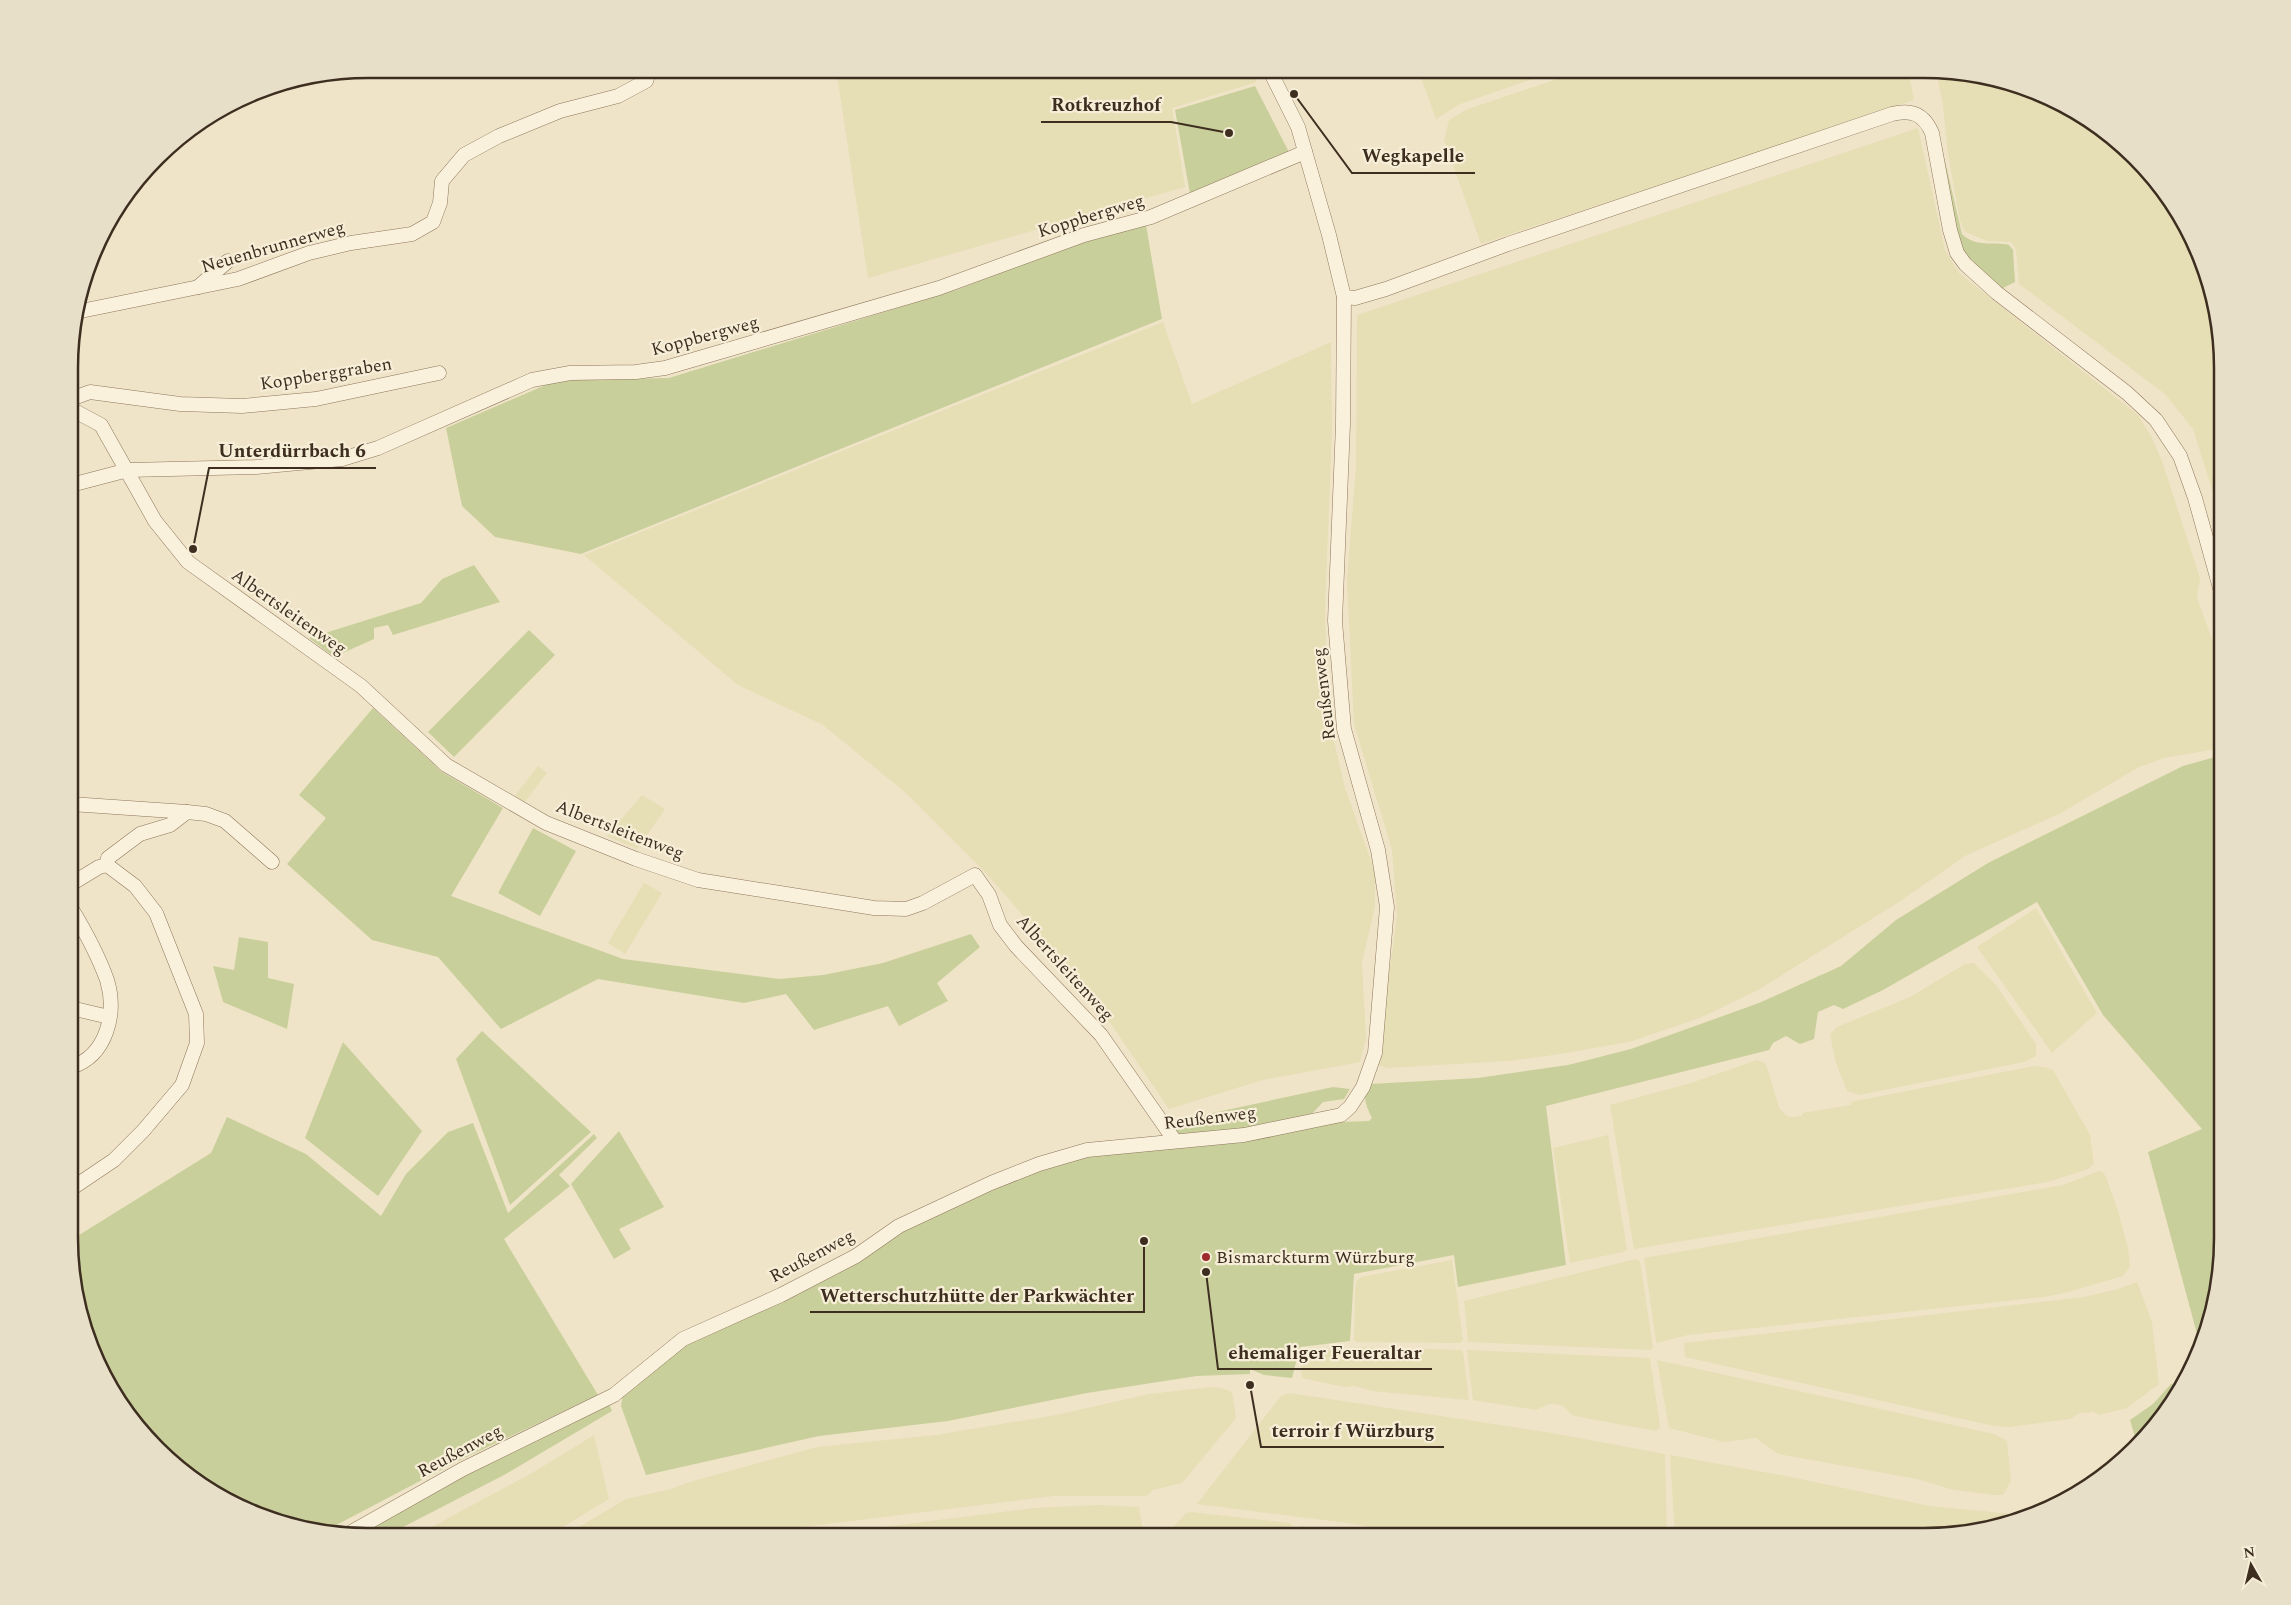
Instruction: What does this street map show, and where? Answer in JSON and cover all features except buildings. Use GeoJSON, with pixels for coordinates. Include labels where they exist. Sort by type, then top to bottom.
{"type":"FeatureCollection","features":[{"type":"Feature","properties":{"kind":"street","name":"Neuenbrunnerweg"},"geometry":{"type":"LineString","coordinates":[[83,311],[238,279],[309,252],[351,243],[412,234],[433,222],[440,203],[442,181],[464,155],[499,136],[560,111],[618,96],[646,81],[647,78]]}},
{"type":"Feature","properties":{"kind":"street","name":"Reußenweg"},"geometry":{"type":"LineString","coordinates":[[359,1528],[463,1469],[614,1395],[683,1338],[781,1295],[856,1256],[899,1226],[951,1201],[1039,1164],[1088,1150],[1244,1135],[1341,1115],[1350,1107],[1363,1087],[1375,1053],[1387,907],[1378,850],[1344,729],[1335,621],[1346,314],[1330,235],[1298,127],[1273,78]]}},
{"type":"Feature","properties":{"kind":"street"},"geometry":{"type":"LineString","coordinates":[[1344,297],[1355,298],[1386,288],[1517,241],[1892,114],[1910,112],[1919,115],[1928,124],[1932,133],[1950,230],[1957,253],[1965,264],[1998,293],[2127,393],[2156,420],[2180,456],[2214,567]]}},
{"type":"Feature","properties":{"kind":"street","name":"Koppbergweg"},"geometry":{"type":"LineString","coordinates":[[78,483],[128,470],[256,467],[342,459],[378,448],[532,380],[570,373],[636,372],[665,368],[940,288],[1084,235],[1151,217],[1305,152]]}},
{"type":"Feature","properties":{"kind":"street"},"geometry":{"type":"LineString","coordinates":[[197,288],[228,261]]}},
{"type":"Feature","properties":{"kind":"street","name":"Koppberggraben"},"geometry":{"type":"LineString","coordinates":[[78,396],[90,392],[180,404],[242,406],[316,399],[439,373]]}},
{"type":"Feature","properties":{"kind":"street","name":"Albertsleitenweg"},"geometry":{"type":"LineString","coordinates":[[78,413],[101,425],[155,521],[188,562],[361,686],[446,765],[546,823],[636,859],[698,880],[874,908],[906,909],[924,903],[975,875],[989,895],[1000,925],[1016,946],[1100,1035],[1175,1141]]}},
{"type":"Feature","properties":{"kind":"street"},"geometry":{"type":"LineString","coordinates":[[78,804],[206,814],[225,821],[272,862]]}},
{"type":"Feature","properties":{"kind":"street"},"geometry":{"type":"LineString","coordinates":[[107,865],[108,858],[140,834],[170,825],[187,812]]}},
{"type":"Feature","properties":{"kind":"street"},"geometry":{"type":"LineString","coordinates":[[78,880],[99,867],[107,865]]}},
{"type":"Feature","properties":{"kind":"street"},"geometry":{"type":"LineString","coordinates":[[78,1184],[114,1160],[143,1131],[182,1085],[197,1043],[196,1014],[156,913],[134,886],[107,865]]}},
{"type":"Feature","properties":{"kind":"street"},"geometry":{"type":"LineString","coordinates":[[78,920],[91,943],[107,982],[111,1000],[108,1029],[102,1044],[88,1059],[78,1064]]}},
{"type":"Feature","properties":{"kind":"street"},"geometry":{"type":"LineString","coordinates":[[78,1010],[109,1017]]}},
{"type":"Feature","properties":{"kind":"shaded area"},"geometry":{"type":"Polygon","coordinates":[[[837,78],[1255,78],[1257,82],[1172,108],[1185,187],[868,278],[837,78]]]}},
{"type":"Feature","properties":{"kind":"shaded area"},"geometry":{"type":"Polygon","coordinates":[[[1421,78],[1536,78],[1460,104],[1436,119],[1421,78]]]}},
{"type":"Feature","properties":{"kind":"shaded area"},"geometry":{"type":"Polygon","coordinates":[[[1560,78],[1910,78],[1914,100],[1481,244],[1444,140],[1449,120],[1468,109],[1560,78]]]}},
{"type":"Feature","properties":{"kind":"shaded area"},"geometry":{"type":"Polygon","coordinates":[[[1938,78],[1999,87],[2052,107],[2085,126],[2115,149],[2142,176],[2165,206],[2184,239],[2204,292],[2208,311],[2214,368],[2214,496],[2193,429],[2165,394],[2019,284],[2016,250],[2011,242],[1987,241],[1965,232],[1960,221],[1948,154],[1938,78]]]}},
{"type":"Feature","properties":{"kind":"shaded area"},"geometry":{"type":"Polygon","coordinates":[[[1918,128],[1945,250],[1959,273],[2138,415],[2151,436],[2162,461],[2200,578],[2197,597],[2214,645],[2214,749],[2164,758],[2139,767],[2061,813],[1965,856],[1899,902],[1758,990],[1700,1018],[1629,1042],[1554,1055],[1508,1061],[1387,1068],[1377,1064],[1397,916],[1392,850],[1354,724],[1347,580],[1356,466],[1357,315],[1918,128]]]}},
{"type":"Feature","properties":{"kind":"shaded area"},"geometry":{"type":"Polygon","coordinates":[[[1163,322],[1192,404],[1331,342],[1332,431],[1325,609],[1328,716],[1345,788],[1375,872],[1375,907],[1362,962],[1366,1039],[1360,1062],[1263,1080],[1169,1109],[1085,986],[984,871],[907,794],[823,725],[738,685],[584,555],[1163,322]]]}},
{"type":"Feature","properties":{"kind":"shaded area"},"geometry":{"type":"Polygon","coordinates":[[[538,766],[547,773],[523,804],[514,797],[538,766]]]}},
{"type":"Feature","properties":{"kind":"shaded area"},"geometry":{"type":"Polygon","coordinates":[[[642,795],[665,809],[637,849],[607,836],[642,795]]]}},
{"type":"Feature","properties":{"kind":"shaded area"},"geometry":{"type":"Polygon","coordinates":[[[644,883],[662,893],[625,954],[608,943],[644,883]]]}},
{"type":"Feature","properties":{"kind":"shaded area"},"geometry":{"type":"Polygon","coordinates":[[[2036,908],[2097,1013],[2052,1053],[1977,947],[2036,908]]]}},
{"type":"Feature","properties":{"kind":"shaded area"},"geometry":{"type":"Polygon","coordinates":[[[1974,963],[1996,985],[2036,1044],[2036,1056],[2024,1062],[1859,1095],[1847,1091],[1835,1060],[1830,1034],[1837,1027],[1910,997],[1965,964],[1974,963]]]}},
{"type":"Feature","properties":{"kind":"shaded area"},"geometry":{"type":"Polygon","coordinates":[[[1757,1060],[1765,1063],[1779,1108],[1787,1116],[1792,1117],[1802,1116],[1802,1113],[1851,1105],[1851,1102],[2034,1066],[2044,1067],[2053,1070],[2090,1135],[2094,1164],[2088,1169],[2048,1182],[1634,1249],[1610,1105],[1691,1083],[1757,1060]]]}},
{"type":"Feature","properties":{"kind":"shaded area"},"geometry":{"type":"Polygon","coordinates":[[[1608,1135],[1627,1249],[1623,1252],[1570,1263],[1553,1148],[1608,1135]]]}},
{"type":"Feature","properties":{"kind":"shaded area"},"geometry":{"type":"Polygon","coordinates":[[[2099,1171],[2103,1172],[2106,1177],[2128,1248],[2130,1266],[2123,1276],[2044,1297],[1688,1335],[1657,1343],[1656,1341],[1644,1258],[2063,1185],[2099,1171]]]}},
{"type":"Feature","properties":{"kind":"shaded area"},"geometry":{"type":"Polygon","coordinates":[[[1636,1259],[1640,1261],[1653,1348],[1651,1350],[1468,1342],[1464,1301],[1636,1259]]]}},
{"type":"Feature","properties":{"kind":"shaded area"},"geometry":{"type":"Polygon","coordinates":[[[1452,1260],[1463,1340],[1460,1343],[1357,1342],[1354,1340],[1356,1282],[1361,1277],[1452,1260]]]}},
{"type":"Feature","properties":{"kind":"shaded area"},"geometry":{"type":"Polygon","coordinates":[[[2137,1282],[2152,1322],[2159,1384],[2127,1408],[2099,1415],[2093,1412],[2080,1413],[2070,1419],[2009,1427],[1994,1426],[1685,1357],[1684,1343],[2084,1297],[2118,1289],[2137,1282]]]}},
{"type":"Feature","properties":{"kind":"shaded area"},"geometry":{"type":"Polygon","coordinates":[[[1355,1347],[1460,1350],[1463,1352],[1469,1400],[1372,1391],[1355,1386],[1344,1387],[1302,1378],[1300,1355],[1355,1347]]]}},
{"type":"Feature","properties":{"kind":"shaded area"},"geometry":{"type":"Polygon","coordinates":[[[1467,1350],[1650,1358],[1660,1427],[1656,1431],[1580,1417],[1572,1415],[1563,1406],[1555,1404],[1549,1404],[1536,1410],[1473,1400],[1467,1350]]]}},
{"type":"Feature","properties":{"kind":"shaded area"},"geometry":{"type":"Polygon","coordinates":[[[1657,1360],[1994,1434],[2007,1441],[2011,1481],[2003,1495],[1954,1490],[1917,1479],[1778,1454],[1756,1438],[1724,1442],[1669,1428],[1657,1360]]]}},
{"type":"Feature","properties":{"kind":"shaded area"},"geometry":{"type":"Polygon","coordinates":[[[1211,1387],[1225,1389],[1232,1392],[1236,1418],[1182,1483],[1153,1490],[1146,1496],[1054,1496],[795,1528],[577,1528],[626,1499],[671,1489],[693,1481],[817,1447],[936,1435],[1056,1415],[1149,1394],[1211,1387]]]}},
{"type":"Feature","properties":{"kind":"shaded area"},"geometry":{"type":"Polygon","coordinates":[[[1290,1393],[1546,1432],[1665,1454],[1667,1528],[1377,1528],[1197,1504],[1281,1396],[1290,1393]]]}},
{"type":"Feature","properties":{"kind":"shaded area"},"geometry":{"type":"Polygon","coordinates":[[[594,1435],[609,1499],[561,1528],[430,1528],[532,1473],[594,1435]]]}},
{"type":"Feature","properties":{"kind":"shaded area"},"geometry":{"type":"Polygon","coordinates":[[[1670,1455],[1786,1476],[1930,1506],[2011,1514],[1980,1522],[1924,1528],[1675,1528],[1670,1455]]]}},
{"type":"Feature","properties":{"kind":"shaded area"},"geometry":{"type":"Polygon","coordinates":[[[1097,1505],[1139,1507],[1142,1528],[874,1528],[1033,1508],[1097,1505]]]}},
{"type":"Feature","properties":{"kind":"shaded area"},"geometry":{"type":"Polygon","coordinates":[[[1186,1513],[1291,1523],[1291,1528],[1172,1528],[1186,1513]]]}},
{"type":"Feature","properties":{"kind":"green space"},"geometry":{"type":"Polygon","coordinates":[[[1255,86],[1291,156],[1191,199],[1175,110],[1255,86]]]}},
{"type":"Feature","properties":{"kind":"green space"},"geometry":{"type":"Polygon","coordinates":[[[1937,127],[1962,234],[1979,243],[2009,245],[2013,250],[2015,282],[2001,289],[1970,262],[1956,237],[1937,127]]]}},
{"type":"Feature","properties":{"kind":"green space"},"geometry":{"type":"Polygon","coordinates":[[[1146,225],[1162,319],[581,554],[495,537],[462,506],[446,428],[557,380],[669,378],[959,289],[1072,244],[1146,225]]]}},
{"type":"Feature","properties":{"kind":"green space"},"geometry":{"type":"Polygon","coordinates":[[[474,565],[500,602],[393,635],[388,625],[374,628],[374,639],[334,657],[309,638],[421,603],[442,579],[474,565]]]}},
{"type":"Feature","properties":{"kind":"green space"},"geometry":{"type":"Polygon","coordinates":[[[529,630],[555,655],[454,757],[428,732],[529,630]]]}},
{"type":"Feature","properties":{"kind":"green space"},"geometry":{"type":"Polygon","coordinates":[[[373,708],[442,772],[503,808],[451,896],[623,959],[779,979],[823,975],[883,963],[971,934],[980,947],[937,983],[948,1001],[899,1026],[888,1006],[814,1030],[786,994],[744,1003],[598,979],[501,1029],[438,957],[372,940],[287,864],[326,818],[299,795],[373,708]]]}},
{"type":"Feature","properties":{"kind":"green space"},"geometry":{"type":"Polygon","coordinates":[[[2214,757],[2214,1238],[2208,1294],[2197,1334],[2148,1152],[2202,1129],[2103,1015],[2037,902],[1883,990],[1843,1009],[1834,1005],[1818,1012],[1814,1039],[1800,1044],[1786,1036],[1773,1043],[1769,1050],[1546,1106],[1566,1265],[1458,1287],[1454,1255],[1354,1274],[1350,1341],[1300,1347],[1292,1378],[1264,1375],[1250,1369],[1250,1374],[1197,1376],[1087,1393],[948,1421],[819,1436],[646,1475],[621,1406],[624,1388],[665,1355],[958,1202],[1058,1163],[1115,1151],[1339,1122],[1369,1121],[1372,1118],[1366,1105],[1365,1097],[1370,1084],[1478,1078],[1568,1065],[1631,1049],[1759,1003],[1841,966],[1896,920],[1988,863],[2183,766],[2214,757]]]}},
{"type":"Feature","properties":{"kind":"green space"},"geometry":{"type":"Polygon","coordinates":[[[533,828],[576,851],[540,916],[498,893],[533,828]]]}},
{"type":"Feature","properties":{"kind":"green space"},"geometry":{"type":"Polygon","coordinates":[[[239,937],[268,942],[268,978],[294,984],[287,1029],[223,1002],[213,966],[234,970],[239,937]]]}},
{"type":"Feature","properties":{"kind":"green space"},"geometry":{"type":"Polygon","coordinates":[[[482,1031],[591,1132],[510,1205],[456,1059],[482,1031]]]}},
{"type":"Feature","properties":{"kind":"green space"},"geometry":{"type":"Polygon","coordinates":[[[343,1042],[422,1131],[378,1196],[305,1138],[343,1042]]]}},
{"type":"Feature","properties":{"kind":"green space"},"geometry":{"type":"Polygon","coordinates":[[[1333,1087],[1350,1089],[1344,1099],[1323,1102],[1309,1117],[1234,1132],[1175,1136],[1175,1121],[1333,1087]]]}},
{"type":"Feature","properties":{"kind":"green space"},"geometry":{"type":"Polygon","coordinates":[[[227,1117],[306,1154],[381,1216],[406,1174],[448,1132],[473,1123],[508,1213],[594,1134],[597,1138],[559,1175],[570,1186],[504,1239],[598,1395],[458,1461],[335,1526],[292,1518],[274,1512],[239,1498],[206,1479],[176,1456],[149,1429],[126,1399],[107,1366],[87,1313],[80,1275],[78,1236],[211,1153],[227,1117]]]}},
{"type":"Feature","properties":{"kind":"green space"},"geometry":{"type":"Polygon","coordinates":[[[619,1131],[664,1207],[619,1229],[631,1249],[614,1259],[571,1184],[619,1131]]]}},
{"type":"Feature","properties":{"kind":"green space"},"geometry":{"type":"Polygon","coordinates":[[[2174,1383],[2165,1399],[2135,1437],[2130,1420],[2153,1404],[2171,1384],[2174,1383]]]}},
{"type":"Feature","properties":{"kind":"green space"},"geometry":{"type":"Polygon","coordinates":[[[608,1401],[612,1411],[504,1475],[401,1528],[368,1528],[445,1484],[608,1401]]]}},
{"type":"Feature","properties":{"kind":"place","name":"Wegkapelle"},"geometry":{"type":"Point","coordinates":[1294,94]}},
{"type":"Feature","properties":{"kind":"place","name":"Rotkreuzhof"},"geometry":{"type":"Point","coordinates":[1229,133]}},
{"type":"Feature","properties":{"kind":"place","name":"Unterdürrbach 6"},"geometry":{"type":"Point","coordinates":[193,549]}},
{"type":"Feature","properties":{"kind":"place","name":"Wetterschutzhütte der Parkwächter"},"geometry":{"type":"Point","coordinates":[1144,1241]}},
{"type":"Feature","properties":{"kind":"place","name":"Bismarckturm Würzburg"},"geometry":{"type":"Point","coordinates":[1206,1257]}},
{"type":"Feature","properties":{"kind":"place","name":"ehemaliger Feueraltar"},"geometry":{"type":"Point","coordinates":[1206,1272]}},
{"type":"Feature","properties":{"kind":"place","name":"terroir f Würzburg"},"geometry":{"type":"Point","coordinates":[1250,1385]}}]}
